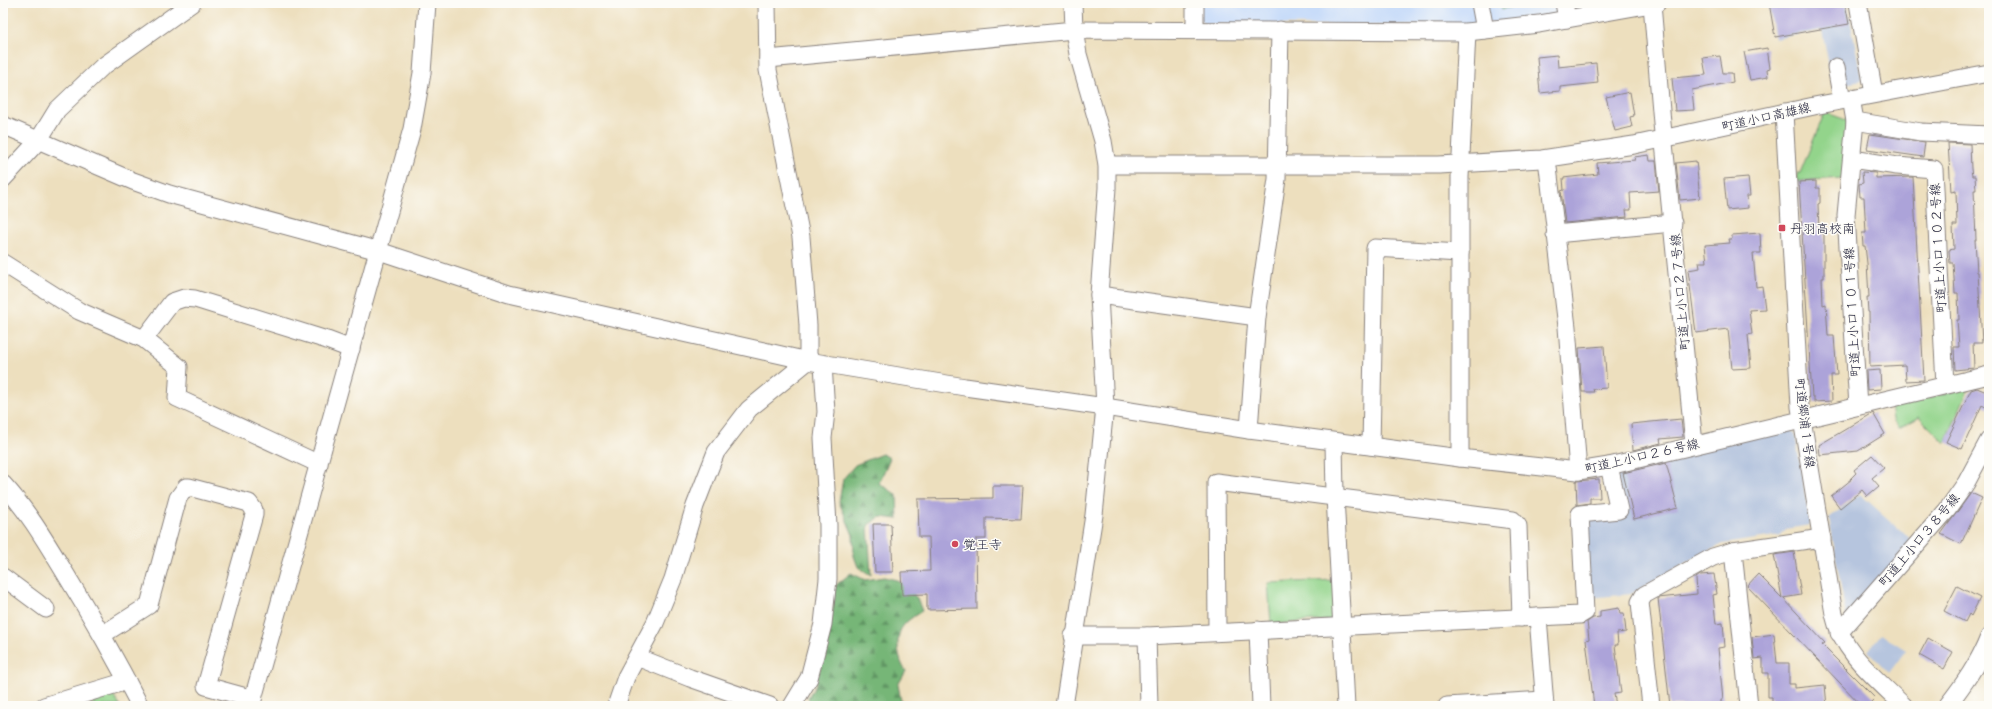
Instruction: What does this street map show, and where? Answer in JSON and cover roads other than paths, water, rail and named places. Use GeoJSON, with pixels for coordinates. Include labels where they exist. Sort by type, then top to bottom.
{"type":"FeatureCollection","features":[{"type":"Feature","properties":{"kind":"street"},"geometry":{"type":"LineString","coordinates":[[3,179],[38,141],[57,110],[102,67],[192,3]]}},
{"type":"Feature","properties":{"kind":"street"},"geometry":{"type":"LineString","coordinates":[[102,634],[149,605],[178,498],[186,487],[189,486],[249,503],[254,510],[254,515],[206,686],[252,702],[416,110],[424,54],[427,3]]}},
{"type":"Feature","properties":{"kind":"street"},"geometry":{"type":"LineString","coordinates":[[767,3],[769,77],[801,237],[808,325],[826,412],[822,438],[828,525],[828,579],[823,624],[809,678],[792,706]]}},
{"type":"Feature","properties":{"kind":"street"},"geometry":{"type":"LineString","coordinates":[[1064,706],[1073,636],[1082,597],[1094,515],[1105,407],[1099,295],[1107,188],[1107,165],[1103,141],[1078,54],[1074,30],[1073,3]]}},
{"type":"Feature","properties":{"kind":"street"},"geometry":{"type":"LineString","coordinates":[[1195,3],[1195,30]]}},
{"type":"Feature","properties":{"kind":"street"},"geometry":{"type":"LineString","coordinates":[[1480,3],[1485,30]]}},
{"type":"Feature","properties":{"kind":"street"},"geometry":{"type":"LineString","coordinates":[[768,59],[1074,30],[1467,32],[1530,26],[1565,11],[1654,3]]}},
{"type":"Feature","properties":{"kind":"street","name":"町道上小口２７号線"},"geometry":{"type":"LineString","coordinates":[[1654,3],[1664,139],[1694,444]]}},
{"type":"Feature","properties":{"kind":"street"},"geometry":{"type":"LineString","coordinates":[[1858,3],[1874,94]]}},
{"type":"Feature","properties":{"kind":"street"},"geometry":{"type":"LineString","coordinates":[[1249,430],[1257,317],[1277,166],[1280,30]]}},
{"type":"Feature","properties":{"kind":"street"},"geometry":{"type":"LineString","coordinates":[[1460,458],[1461,164],[1467,32]]}},
{"type":"Feature","properties":{"kind":"street","name":"町道上小口１０１号線"},"geometry":{"type":"LineString","coordinates":[[1836,67],[1855,120],[1846,215],[1858,406]]}},
{"type":"Feature","properties":{"kind":"street","name":"町道小口高雄線"},"geometry":{"type":"LineString","coordinates":[[1107,165],[1277,166],[1461,164],[1545,159],[1598,152],[1847,99],[1989,73]]}},
{"type":"Feature","properties":{"kind":"street","name":"町道郷浦１号線"},"geometry":{"type":"LineString","coordinates":[[1784,112],[1802,418],[1834,614],[1839,633],[1855,657],[1904,706]]}},
{"type":"Feature","properties":{"kind":"street"},"geometry":{"type":"LineString","coordinates":[[1855,120],[1921,132],[1989,135]]}},
{"type":"Feature","properties":{"kind":"street"},"geometry":{"type":"LineString","coordinates":[[3,125],[133,181],[169,194],[378,251],[509,294],[815,363],[1249,430],[1460,458],[1578,471]]}},
{"type":"Feature","properties":{"kind":"street","name":"町道上小口２６号線"},"geometry":{"type":"LineString","coordinates":[[1545,159],[1567,327],[1578,471],[1609,466],[1802,418],[1989,375]]}},
{"type":"Feature","properties":{"kind":"street","name":"町道上小口１０２号線"},"geometry":{"type":"LineString","coordinates":[[1852,159],[1896,166],[1934,169],[1945,385]]}},
{"type":"Feature","properties":{"kind":"street"},"geometry":{"type":"LineString","coordinates":[[1555,234],[1673,223]]}},
{"type":"Feature","properties":{"kind":"street"},"geometry":{"type":"LineString","coordinates":[[1371,446],[1375,248],[1460,253]]}},
{"type":"Feature","properties":{"kind":"street"},"geometry":{"type":"LineString","coordinates":[[3,264],[79,311],[144,339],[179,367],[177,398],[319,464]]}},
{"type":"Feature","properties":{"kind":"street"},"geometry":{"type":"LineString","coordinates":[[1099,295],[1257,317]]}},
{"type":"Feature","properties":{"kind":"street"},"geometry":{"type":"LineString","coordinates":[[144,339],[172,302],[184,298],[195,299],[327,340],[351,349]]}},
{"type":"Feature","properties":{"kind":"street"},"geometry":{"type":"LineString","coordinates":[[616,706],[626,677],[655,623],[673,579],[695,506],[716,452],[749,409],[815,363]]}},
{"type":"Feature","properties":{"kind":"street","name":"町道上小口３８号線"},"geometry":{"type":"LineString","coordinates":[[1839,633],[1947,510],[1966,483],[1989,440]]}},
{"type":"Feature","properties":{"kind":"street"},"geometry":{"type":"LineString","coordinates":[[1334,442],[1335,496],[1346,706]]}},
{"type":"Feature","properties":{"kind":"street"},"geometry":{"type":"LineString","coordinates":[[1073,636],[1147,636],[1217,631],[1342,627],[1580,615],[1585,612],[1580,514],[1619,510],[1609,466]]}},
{"type":"Feature","properties":{"kind":"street"},"geometry":{"type":"LineString","coordinates":[[1217,631],[1216,482],[1335,496],[1513,520],[1518,526],[1521,618]]}},
{"type":"Feature","properties":{"kind":"street"},"geometry":{"type":"LineString","coordinates":[[3,484],[29,515],[102,634],[140,706]]}},
{"type":"Feature","properties":{"kind":"street"},"geometry":{"type":"LineString","coordinates":[[1651,706],[1640,602],[1644,595],[1685,571],[1714,557],[1734,550],[1822,538]]}},
{"type":"Feature","properties":{"kind":"street"},"geometry":{"type":"LineString","coordinates":[[1734,550],[1749,706]]}},
{"type":"Feature","properties":{"kind":"street"},"geometry":{"type":"LineString","coordinates":[[3,577],[46,609]]}},
{"type":"Feature","properties":{"kind":"street"},"geometry":{"type":"LineString","coordinates":[[1447,706],[1544,703],[1538,617]]}},
{"type":"Feature","properties":{"kind":"street"},"geometry":{"type":"LineString","coordinates":[[1258,630],[1261,706]]}},
{"type":"Feature","properties":{"kind":"street"},"geometry":{"type":"LineString","coordinates":[[1147,636],[1150,706]]}},
{"type":"Feature","properties":{"kind":"street"},"geometry":{"type":"LineString","coordinates":[[1947,706],[1974,668],[1983,653],[1989,637]]}},
{"type":"Feature","properties":{"kind":"street"},"geometry":{"type":"LineString","coordinates":[[637,656],[690,678],[770,706]]}},
{"type":"Feature","properties":{"kind":"street"},"geometry":{"type":"LineString","coordinates":[[44,706],[127,681]]}},
{"type":"Feature","properties":{"kind":"place","name":"丹羽高校南"},"geometry":{"type":"Point","coordinates":[1782,228]}},
{"type":"Feature","properties":{"kind":"place","name":"覚王寺"},"geometry":{"type":"Point","coordinates":[955,544]}}]}
